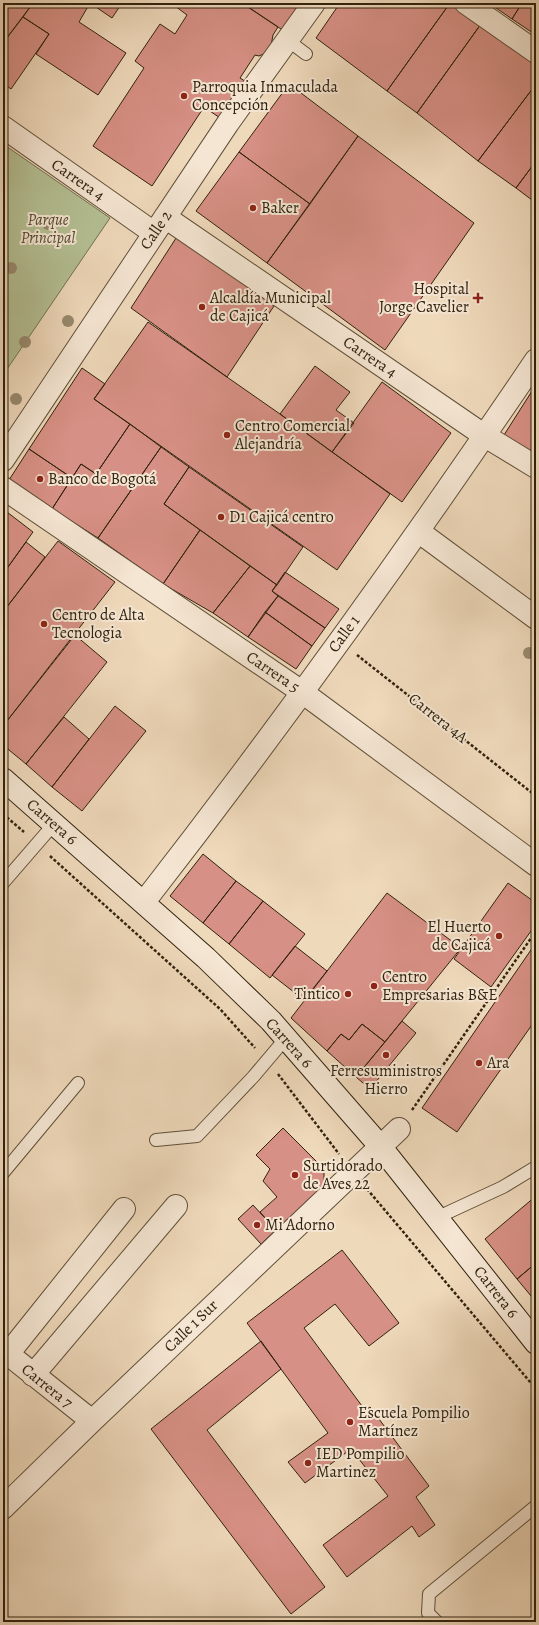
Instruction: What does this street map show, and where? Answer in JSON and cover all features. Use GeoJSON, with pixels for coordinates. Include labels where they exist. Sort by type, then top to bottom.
{"type":"FeatureCollection","features":[{"type":"Feature","properties":{"kind":"street","name":"Calle 2"},"geometry":{"type":"LineString","coordinates":[[3,460],[286,39],[314,3]]}},
{"type":"Feature","properties":{"kind":"street"},"geometry":{"type":"LineString","coordinates":[[466,3],[536,52]]}},
{"type":"Feature","properties":{"kind":"street","name":"Carrera 4"},"geometry":{"type":"LineString","coordinates":[[3,127],[160,225],[485,436],[536,467]]}},
{"type":"Feature","properties":{"kind":"street","name":"Calle 1"},"geometry":{"type":"LineString","coordinates":[[144,902],[339,641],[485,436],[536,360]]}},
{"type":"Feature","properties":{"kind":"street","name":"Carrera 5"},"geometry":{"type":"LineString","coordinates":[[3,488],[302,692],[536,865]]}},
{"type":"Feature","properties":{"kind":"street"},"geometry":{"type":"LineString","coordinates":[[418,531],[536,618]]}},
{"type":"Feature","properties":{"kind":"street","name":"Carrera 6"},"geometry":{"type":"LineString","coordinates":[[3,779],[206,958],[286,1038],[380,1146],[536,1344]]}},
{"type":"Feature","properties":{"kind":"street","name":"Calle 1 Sur"},"geometry":{"type":"LineString","coordinates":[[3,1508],[92,1421],[399,1129]]}},
{"type":"Feature","properties":{"kind":"street"},"geometry":{"type":"LineString","coordinates":[[33,1375],[176,1206]]}},
{"type":"Feature","properties":{"kind":"street"},"geometry":{"type":"LineString","coordinates":[[5,1352],[124,1209]]}},
{"type":"Feature","properties":{"kind":"street","name":"Carrera 7"},"geometry":{"type":"LineString","coordinates":[[5,1352],[92,1421]]}},
{"type":"Feature","properties":{"kind":"lane"},"geometry":{"type":"LineString","coordinates":[[286,39],[306,54]]}},
{"type":"Feature","properties":{"kind":"lane"},"geometry":{"type":"LineString","coordinates":[[3,883],[54,824]]}},
{"type":"Feature","properties":{"kind":"lane"},"geometry":{"type":"LineString","coordinates":[[156,1140],[196,1136],[267,1061],[286,1038]]}},
{"type":"Feature","properties":{"kind":"lane"},"geometry":{"type":"LineString","coordinates":[[3,1173],[78,1083]]}},
{"type":"Feature","properties":{"kind":"lane"},"geometry":{"type":"LineString","coordinates":[[436,1218],[503,1187],[536,1168]]}},
{"type":"Feature","properties":{"kind":"lane"},"geometry":{"type":"LineString","coordinates":[[437,1622],[428,1613],[429,1594],[536,1506]]}},
{"type":"Feature","properties":{"kind":"path","name":"Carrera 4A"},"geometry":{"type":"LineString","coordinates":[[339,641],[536,796]]}},
{"type":"Feature","properties":{"kind":"path"},"geometry":{"type":"LineString","coordinates":[[3,814],[220,1009],[267,1061],[353,1172],[536,1389]]}},
{"type":"Feature","properties":{"kind":"path"},"geometry":{"type":"LineString","coordinates":[[399,1129],[536,931]]}},
{"type":"Feature","properties":{"kind":"green space","name":"Parque Principal"},"geometry":{"type":"Polygon","coordinates":[[[3,144],[110,218],[3,375],[3,144]]]}},
{"type":"Feature","properties":{"kind":"building"},"geometry":{"type":"Polygon","coordinates":[[[3,3],[33,3],[3,43],[3,3]]]}},
{"type":"Feature","properties":{"kind":"building"},"geometry":{"type":"Polygon","coordinates":[[[33,3],[90,3],[79,22],[126,53],[98,95],[36,54],[49,34],[23,17],[33,3]]]}},
{"type":"Feature","properties":{"kind":"building"},"geometry":{"type":"Polygon","coordinates":[[[90,3],[122,3],[112,18],[90,3]]]}},
{"type":"Feature","properties":{"kind":"building","name":"Parroquia Inmaculada Concepción"},"geometry":{"type":"Polygon","coordinates":[[[171,3],[242,3],[278,27],[273,35],[270,51],[259,56],[255,55],[240,78],[251,85],[226,122],[204,107],[152,186],[93,146],[144,68],[135,61],[160,24],[175,34],[187,15],[171,3]]]}},
{"type":"Feature","properties":{"kind":"building"},"geometry":{"type":"Polygon","coordinates":[[[242,3],[304,3],[284,31],[242,3]]]}},
{"type":"Feature","properties":{"kind":"building"},"geometry":{"type":"Polygon","coordinates":[[[340,3],[450,3],[387,91],[316,38],[340,3]]]}},
{"type":"Feature","properties":{"kind":"building"},"geometry":{"type":"Polygon","coordinates":[[[450,3],[481,24],[417,113],[387,91],[450,3]]]}},
{"type":"Feature","properties":{"kind":"building"},"geometry":{"type":"Polygon","coordinates":[[[489,3],[522,3],[512,19],[489,3]]]}},
{"type":"Feature","properties":{"kind":"building"},"geometry":{"type":"Polygon","coordinates":[[[522,3],[536,3],[536,35],[512,19],[522,3]]]}},
{"type":"Feature","properties":{"kind":"building"},"geometry":{"type":"Polygon","coordinates":[[[23,17],[49,34],[11,89],[3,83],[3,43],[23,17]]]}},
{"type":"Feature","properties":{"kind":"building"},"geometry":{"type":"Polygon","coordinates":[[[481,24],[536,66],[536,84],[478,161],[417,113],[481,24]]]}},
{"type":"Feature","properties":{"kind":"building"},"geometry":{"type":"Polygon","coordinates":[[[289,84],[358,136],[310,204],[239,152],[289,84]]]}},
{"type":"Feature","properties":{"kind":"building"},"geometry":{"type":"Polygon","coordinates":[[[536,84],[536,161],[516,188],[478,161],[536,84]]]}},
{"type":"Feature","properties":{"kind":"building"},"geometry":{"type":"Polygon","coordinates":[[[358,136],[474,223],[385,350],[267,263],[358,136]]]}},
{"type":"Feature","properties":{"kind":"building","name":"Baker"},"geometry":{"type":"Polygon","coordinates":[[[239,152],[310,204],[267,263],[196,211],[239,152]]]}},
{"type":"Feature","properties":{"kind":"building"},"geometry":{"type":"Polygon","coordinates":[[[536,161],[536,203],[516,188],[536,161]]]}},
{"type":"Feature","properties":{"kind":"building","name":"Alcaldía Municipal de Cajicá"},"geometry":{"type":"Polygon","coordinates":[[[178,235],[274,306],[227,377],[131,308],[178,235]]]}},
{"type":"Feature","properties":{"kind":"building","name":"Centro Comercial Alejandría"},"geometry":{"type":"Polygon","coordinates":[[[148,322],[280,414],[390,494],[337,570],[94,399],[148,322]]]}},
{"type":"Feature","properties":{"kind":"building"},"geometry":{"type":"Polygon","coordinates":[[[315,366],[350,392],[336,410],[354,423],[332,452],[280,414],[315,366]]]}},
{"type":"Feature","properties":{"kind":"building"},"geometry":{"type":"Polygon","coordinates":[[[82,368],[105,384],[94,399],[130,424],[96,474],[81,464],[72,478],[29,449],[82,368]]]}},
{"type":"Feature","properties":{"kind":"building"},"geometry":{"type":"Polygon","coordinates":[[[382,382],[451,433],[402,502],[332,452],[382,382]]]}},
{"type":"Feature","properties":{"kind":"building"},"geometry":{"type":"Polygon","coordinates":[[[532,391],[536,394],[536,454],[504,435],[532,391]]]}},
{"type":"Feature","properties":{"kind":"building"},"geometry":{"type":"Polygon","coordinates":[[[130,424],[161,447],[98,538],[52,509],[81,464],[96,474],[130,424]]]}},
{"type":"Feature","properties":{"kind":"building"},"geometry":{"type":"Polygon","coordinates":[[[161,447],[189,467],[164,504],[200,530],[163,584],[98,538],[161,447]]]}},
{"type":"Feature","properties":{"kind":"building","name":"Banco de Bogotá"},"geometry":{"type":"Polygon","coordinates":[[[29,449],[72,478],[52,509],[9,480],[29,449]]]}},
{"type":"Feature","properties":{"kind":"building","name":"D1 Cajicá centro"},"geometry":{"type":"Polygon","coordinates":[[[189,467],[303,547],[277,585],[164,504],[189,467]]]}},
{"type":"Feature","properties":{"kind":"building"},"geometry":{"type":"Polygon","coordinates":[[[3,509],[33,532],[3,574],[3,509]]]}},
{"type":"Feature","properties":{"kind":"building"},"geometry":{"type":"Polygon","coordinates":[[[200,530],[250,566],[213,613],[163,584],[200,530]]]}},
{"type":"Feature","properties":{"kind":"building","name":"Centro de Alta Tecnologia"},"geometry":{"type":"Polygon","coordinates":[[[58,541],[115,582],[3,726],[3,612],[58,541]]]}},
{"type":"Feature","properties":{"kind":"building"},"geometry":{"type":"Polygon","coordinates":[[[26,542],[45,557],[3,612],[3,574],[26,542]]]}},
{"type":"Feature","properties":{"kind":"building"},"geometry":{"type":"Polygon","coordinates":[[[250,566],[277,585],[272,591],[278,596],[248,637],[213,613],[250,566]]]}},
{"type":"Feature","properties":{"kind":"building"},"geometry":{"type":"Polygon","coordinates":[[[285,572],[339,609],[325,628],[272,591],[285,572]]]}},
{"type":"Feature","properties":{"kind":"building"},"geometry":{"type":"Polygon","coordinates":[[[278,596],[325,628],[312,646],[265,612],[278,596]]]}},
{"type":"Feature","properties":{"kind":"building"},"geometry":{"type":"Polygon","coordinates":[[[265,612],[312,646],[296,669],[248,637],[265,612]]]}},
{"type":"Feature","properties":{"kind":"building"},"geometry":{"type":"Polygon","coordinates":[[[75,635],[107,662],[26,764],[3,745],[3,726],[75,635]]]}},
{"type":"Feature","properties":{"kind":"building"},"geometry":{"type":"Polygon","coordinates":[[[115,706],[146,731],[82,811],[52,787],[115,706]]]}},
{"type":"Feature","properties":{"kind":"building"},"geometry":{"type":"Polygon","coordinates":[[[64,717],[89,739],[52,787],[26,764],[64,717]]]}},
{"type":"Feature","properties":{"kind":"building"},"geometry":{"type":"Polygon","coordinates":[[[203,854],[236,881],[203,923],[170,896],[203,854]]]}},
{"type":"Feature","properties":{"kind":"building"},"geometry":{"type":"Polygon","coordinates":[[[236,881],[263,901],[229,944],[203,923],[236,881]]]}},
{"type":"Feature","properties":{"kind":"building","name":"El Huerto de Cajicá"},"geometry":{"type":"Polygon","coordinates":[[[508,883],[536,903],[536,924],[491,987],[454,959],[508,883]]]}},
{"type":"Feature","properties":{"kind":"building","name":"Centro Empresarias B&E"},"geometry":{"type":"Polygon","coordinates":[[[387,893],[461,948],[385,1042],[362,1024],[349,1040],[341,1034],[327,1051],[291,1018],[387,893]]]}},
{"type":"Feature","properties":{"kind":"building"},"geometry":{"type":"Polygon","coordinates":[[[263,901],[305,934],[270,978],[229,944],[263,901]]]}},
{"type":"Feature","properties":{"kind":"building"},"geometry":{"type":"Polygon","coordinates":[[[295,946],[327,971],[304,1000],[272,975],[295,946]]]}},
{"type":"Feature","properties":{"kind":"building","name":"Ara"},"geometry":{"type":"Polygon","coordinates":[[[533,947],[536,949],[536,1019],[457,1132],[422,1108],[533,947]]]}},
{"type":"Feature","properties":{"kind":"building","name":"Ferresuministros Hierro"},"geometry":{"type":"Polygon","coordinates":[[[402,1021],[416,1033],[370,1089],[356,1077],[402,1021]]]}},
{"type":"Feature","properties":{"kind":"building"},"geometry":{"type":"Polygon","coordinates":[[[362,1024],[385,1042],[356,1077],[327,1051],[341,1034],[349,1040],[362,1024]]]}},
{"type":"Feature","properties":{"kind":"building","name":"Surtidorado de Aves 22"},"geometry":{"type":"Polygon","coordinates":[[[283,1128],[324,1169],[324,1186],[276,1230],[260,1212],[277,1197],[263,1181],[270,1169],[256,1155],[283,1128]]]}},
{"type":"Feature","properties":{"kind":"building"},"geometry":{"type":"Polygon","coordinates":[[[536,1196],[536,1263],[517,1279],[485,1239],[536,1196]]]}},
{"type":"Feature","properties":{"kind":"building","name":"Mi Adorno"},"geometry":{"type":"Polygon","coordinates":[[[253,1205],[276,1230],[261,1244],[238,1219],[253,1205]]]}},
{"type":"Feature","properties":{"kind":"building","name":"Escuela Pompilio Martínez"},"geometry":{"type":"Polygon","coordinates":[[[342,1250],[399,1323],[369,1346],[335,1304],[304,1328],[365,1410],[370,1407],[429,1486],[416,1497],[435,1525],[419,1537],[412,1526],[347,1577],[323,1545],[388,1496],[351,1449],[305,1483],[288,1462],[328,1433],[247,1323],[342,1250]]]}},
{"type":"Feature","properties":{"kind":"building"},"geometry":{"type":"Polygon","coordinates":[[[536,1263],[536,1302],[517,1279],[536,1263]]]}},
{"type":"Feature","properties":{"kind":"building"},"geometry":{"type":"Polygon","coordinates":[[[261,1341],[281,1369],[207,1430],[325,1587],[291,1614],[151,1429],[261,1341]]]}},
{"type":"Feature","properties":{"kind":"place","name":"Parroquia Inmaculada Concepción"},"geometry":{"type":"Point","coordinates":[184,96]}},
{"type":"Feature","properties":{"kind":"place","name":"Baker"},"geometry":{"type":"Point","coordinates":[253,208]}},
{"type":"Feature","properties":{"kind":"place","name":"Hospital Jorge Cavelier"},"geometry":{"type":"Point","coordinates":[478,298]}},
{"type":"Feature","properties":{"kind":"place","name":"Alcaldía Municipal de Cajicá"},"geometry":{"type":"Point","coordinates":[202,307]}},
{"type":"Feature","properties":{"kind":"place","name":"Centro Comercial Alejandría"},"geometry":{"type":"Point","coordinates":[227,435]}},
{"type":"Feature","properties":{"kind":"place","name":"Banco de Bogotá"},"geometry":{"type":"Point","coordinates":[40,479]}},
{"type":"Feature","properties":{"kind":"place","name":"D1 Cajicá centro"},"geometry":{"type":"Point","coordinates":[221,517]}},
{"type":"Feature","properties":{"kind":"place","name":"Centro de Alta Tecnologia"},"geometry":{"type":"Point","coordinates":[44,624]}},
{"type":"Feature","properties":{"kind":"place","name":"El Huerto de Cajicá"},"geometry":{"type":"Point","coordinates":[499,936]}},
{"type":"Feature","properties":{"kind":"place","name":"Centro Empresarias B&E"},"geometry":{"type":"Point","coordinates":[374,986]}},
{"type":"Feature","properties":{"kind":"place","name":"Tintico"},"geometry":{"type":"Point","coordinates":[348,994]}},
{"type":"Feature","properties":{"kind":"place","name":"Ferresuministros Hierro"},"geometry":{"type":"Point","coordinates":[386,1055]}},
{"type":"Feature","properties":{"kind":"place","name":"Ara"},"geometry":{"type":"Point","coordinates":[479,1063]}},
{"type":"Feature","properties":{"kind":"place","name":"Surtidorado de Aves 22"},"geometry":{"type":"Point","coordinates":[295,1175]}},
{"type":"Feature","properties":{"kind":"place","name":"Mi Adorno"},"geometry":{"type":"Point","coordinates":[257,1225]}},
{"type":"Feature","properties":{"kind":"place","name":"Escuela Pompilio Martínez"},"geometry":{"type":"Point","coordinates":[350,1422]}},
{"type":"Feature","properties":{"kind":"place","name":"IED Pompilio Martinez"},"geometry":{"type":"Point","coordinates":[308,1463]}}]}
